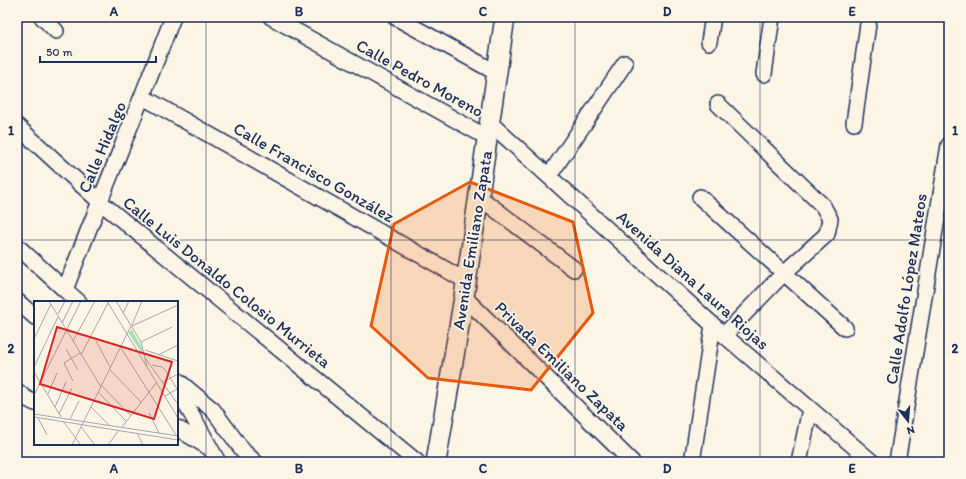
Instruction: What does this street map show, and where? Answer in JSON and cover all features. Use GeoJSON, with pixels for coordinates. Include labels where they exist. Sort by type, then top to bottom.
{"type":"FeatureCollection","features":[{"type":"Feature","properties":{"kind":"main road","name":"Avenida Emiliano Zapata"},"geometry":{"type":"LineString","coordinates":[[436,462],[465,289],[505,17]]}},
{"type":"Feature","properties":{"kind":"street"},"geometry":{"type":"LineString","coordinates":[[42,17],[56,31]]}},
{"type":"Feature","properties":{"kind":"street","name":"Calle Hidalgo"},"geometry":{"type":"LineString","coordinates":[[65,290],[99,202],[143,97],[173,17]]}},
{"type":"Feature","properties":{"kind":"street","name":"Calle Pedro Moreno"},"geometry":{"type":"LineString","coordinates":[[271,17],[489,130]]}},
{"type":"Feature","properties":{"kind":"street"},"geometry":{"type":"LineString","coordinates":[[395,17],[497,73]]}},
{"type":"Feature","properties":{"kind":"street"},"geometry":{"type":"LineString","coordinates":[[709,42],[713,17]]}},
{"type":"Feature","properties":{"kind":"street"},"geometry":{"type":"LineString","coordinates":[[764,74],[772,17]]}},
{"type":"Feature","properties":{"kind":"street"},"geometry":{"type":"LineString","coordinates":[[854,123],[869,17]]}},
{"type":"Feature","properties":{"kind":"street"},"geometry":{"type":"LineString","coordinates":[[549,176],[625,64]]}},
{"type":"Feature","properties":{"kind":"street","name":"Calle Francisco González"},"geometry":{"type":"LineString","coordinates":[[143,97],[465,289]]}},
{"type":"Feature","properties":{"kind":"street"},"geometry":{"type":"LineString","coordinates":[[692,462],[719,330],[827,234],[830,219],[823,206],[718,104]]}},
{"type":"Feature","properties":{"kind":"street","name":"Calle Luis Donaldo Colosio Murrieta"},"geometry":{"type":"LineString","coordinates":[[17,126],[99,202],[417,462]]}},
{"type":"Feature","properties":{"kind":"street","name":"Avenida Diana Laura Riojas"},"geometry":{"type":"LineString","coordinates":[[489,130],[549,176],[719,330],[872,462]]}},
{"type":"Feature","properties":{"kind":"street","name":"Calle Adolfo López Mateos"},"geometry":{"type":"LineString","coordinates":[[897,462],[949,145]]}},
{"type":"Feature","properties":{"kind":"street"},"geometry":{"type":"LineString","coordinates":[[700,196],[845,328]]}},
{"type":"Feature","properties":{"kind":"street"},"geometry":{"type":"LineString","coordinates":[[479,197],[574,269]]}},
{"type":"Feature","properties":{"kind":"street"},"geometry":{"type":"LineString","coordinates":[[17,246],[78,301]]}},
{"type":"Feature","properties":{"kind":"street","name":"Privada Emiliano Zapata"},"geometry":{"type":"LineString","coordinates":[[465,289],[632,462]]}},
{"type":"Feature","properties":{"kind":"street"},"geometry":{"type":"LineString","coordinates":[[18,305],[34,316]]}},
{"type":"Feature","properties":{"kind":"street"},"geometry":{"type":"LineString","coordinates":[[178,381],[213,410],[244,452],[255,462]]}},
{"type":"Feature","properties":{"kind":"street"},"geometry":{"type":"LineString","coordinates":[[178,390],[215,456]]}},
{"type":"Feature","properties":{"kind":"street"},"geometry":{"type":"LineString","coordinates":[[17,391],[25,398],[34,402]]}},
{"type":"Feature","properties":{"kind":"street"},"geometry":{"type":"LineString","coordinates":[[799,462],[810,409]]}},
{"type":"Feature","properties":{"kind":"street"},"geometry":{"type":"LineString","coordinates":[[178,429],[215,456]]}},
{"type":"Feature","properties":{"kind":"highlighted area"},"geometry":{"type":"Polygon","coordinates":[[[470,182],[573,222],[593,313],[531,390],[428,378],[371,326],[394,224],[470,182]]]}}]}
